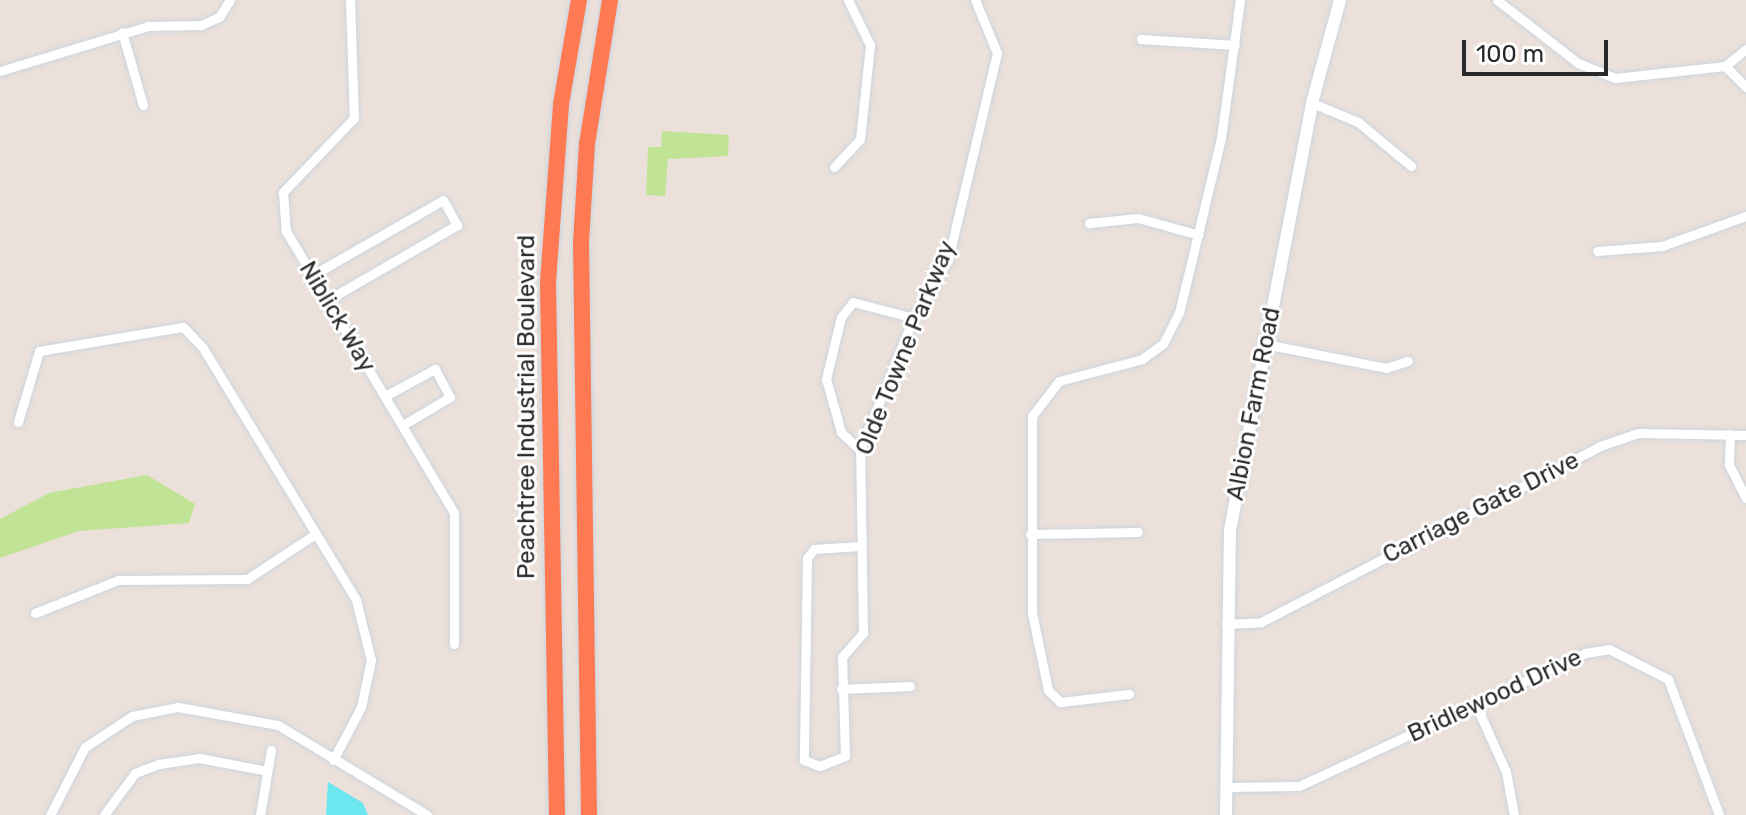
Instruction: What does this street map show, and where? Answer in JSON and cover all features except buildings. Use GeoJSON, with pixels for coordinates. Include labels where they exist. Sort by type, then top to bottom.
{"type":"FeatureCollection","features":[{"type":"Feature","properties":{"kind":"highway","name":"Peachtree Industrial Boulevard"},"geometry":{"type":"LineString","coordinates":[[557,815],[548,282],[561,104],[579,0]]}},
{"type":"Feature","properties":{"kind":"highway"},"geometry":{"type":"LineString","coordinates":[[589,815],[581,242],[587,144],[610,0]]}},
{"type":"Feature","properties":{"kind":"street"},"geometry":{"type":"LineString","coordinates":[[0,71],[122,32],[201,25],[219,17],[230,0]]}},
{"type":"Feature","properties":{"kind":"street","name":"Niblick Way"},"geometry":{"type":"LineString","coordinates":[[350,0],[354,118],[283,192],[286,231],[458,523],[454,644]]}},
{"type":"Feature","properties":{"kind":"street"},"geometry":{"type":"LineString","coordinates":[[834,167],[860,139],[870,45],[848,0]]}},
{"type":"Feature","properties":{"kind":"street","name":"Olde Towne Parkway"},"geometry":{"type":"LineString","coordinates":[[860,546],[814,549],[807,558],[804,760],[811,764],[845,756],[842,657],[863,633],[860,450],[914,318],[948,260],[997,53],[975,0]]}},
{"type":"Feature","properties":{"kind":"street"},"geometry":{"type":"LineString","coordinates":[[1129,694],[1060,702],[1048,690],[1032,613],[1027,451],[1042,396],[1079,370],[1142,359],[1163,344],[1179,313],[1199,235],[1235,45],[1240,0]]}},
{"type":"Feature","properties":{"kind":"street","name":"Albion Farm Road"},"geometry":{"type":"LineString","coordinates":[[1226,815],[1226,624],[1230,530],[1312,103],[1340,0]]}},
{"type":"Feature","properties":{"kind":"street"},"geometry":{"type":"LineString","coordinates":[[1497,0],[1578,63],[1615,78],[1725,66],[1746,49]]}},
{"type":"Feature","properties":{"kind":"street"},"geometry":{"type":"LineString","coordinates":[[122,32],[143,105]]}},
{"type":"Feature","properties":{"kind":"street"},"geometry":{"type":"LineString","coordinates":[[1141,39],[1235,45]]}},
{"type":"Feature","properties":{"kind":"street"},"geometry":{"type":"LineString","coordinates":[[1725,66],[1746,87]]}},
{"type":"Feature","properties":{"kind":"street"},"geometry":{"type":"LineString","coordinates":[[1312,103],[1358,122],[1411,166]]}},
{"type":"Feature","properties":{"kind":"street"},"geometry":{"type":"LineString","coordinates":[[311,276],[443,200],[457,225],[326,301]]}},
{"type":"Feature","properties":{"kind":"street"},"geometry":{"type":"LineString","coordinates":[[1597,251],[1662,246],[1746,216]]}},
{"type":"Feature","properties":{"kind":"street"},"geometry":{"type":"LineString","coordinates":[[1089,223],[1138,218],[1199,235]]}},
{"type":"Feature","properties":{"kind":"street"},"geometry":{"type":"LineString","coordinates":[[860,450],[841,432],[826,379],[841,317],[853,302],[914,318]]}},
{"type":"Feature","properties":{"kind":"street"},"geometry":{"type":"LineString","coordinates":[[18,422],[39,351],[183,327],[203,348],[356,600],[371,660],[361,707],[333,760]]}},
{"type":"Feature","properties":{"kind":"street"},"geometry":{"type":"LineString","coordinates":[[1265,344],[1386,368],[1408,361]]}},
{"type":"Feature","properties":{"kind":"street"},"geometry":{"type":"LineString","coordinates":[[385,396],[435,369],[450,397],[403,425]]}},
{"type":"Feature","properties":{"kind":"street","name":"Carriage Gate Drive"},"geometry":{"type":"LineString","coordinates":[[1226,624],[1261,622],[1600,446],[1638,433],[1746,435]]}},
{"type":"Feature","properties":{"kind":"street"},"geometry":{"type":"LineString","coordinates":[[1730,434],[1729,465],[1746,498]]}},
{"type":"Feature","properties":{"kind":"street"},"geometry":{"type":"LineString","coordinates":[[1030,534],[1138,532]]}},
{"type":"Feature","properties":{"kind":"street"},"geometry":{"type":"LineString","coordinates":[[35,613],[118,580],[247,579],[314,535]]}},
{"type":"Feature","properties":{"kind":"street","name":"Bridlewood Drive"},"geometry":{"type":"LineString","coordinates":[[1226,787],[1299,786],[1585,653],[1623,651],[1673,687],[1719,815]]}},
{"type":"Feature","properties":{"kind":"street"},"geometry":{"type":"LineString","coordinates":[[841,689],[910,686]]}},
{"type":"Feature","properties":{"kind":"street"},"geometry":{"type":"LineString","coordinates":[[1476,705],[1506,772],[1514,815]]}},
{"type":"Feature","properties":{"kind":"street"},"geometry":{"type":"LineString","coordinates":[[50,815],[85,747],[132,716],[178,707],[278,725],[409,812],[427,815]]}},
{"type":"Feature","properties":{"kind":"street"},"geometry":{"type":"LineString","coordinates":[[260,815],[271,750]]}},
{"type":"Feature","properties":{"kind":"street"},"geometry":{"type":"LineString","coordinates":[[104,815],[135,773],[159,764],[199,758],[267,771]]}},
{"type":"Feature","properties":{"kind":"green space"},"geometry":{"type":"Polygon","coordinates":[[[662,131],[729,135],[728,156],[668,159],[665,196],[646,195],[648,147],[661,147],[662,131]]]}},
{"type":"Feature","properties":{"kind":"green space"},"geometry":{"type":"Polygon","coordinates":[[[147,475],[195,504],[189,523],[79,531],[0,558],[0,519],[49,493],[147,475]]]}},
{"type":"Feature","properties":{"kind":"water"},"geometry":{"type":"Polygon","coordinates":[[[328,782],[363,803],[368,815],[326,815],[328,782]]]}}]}
